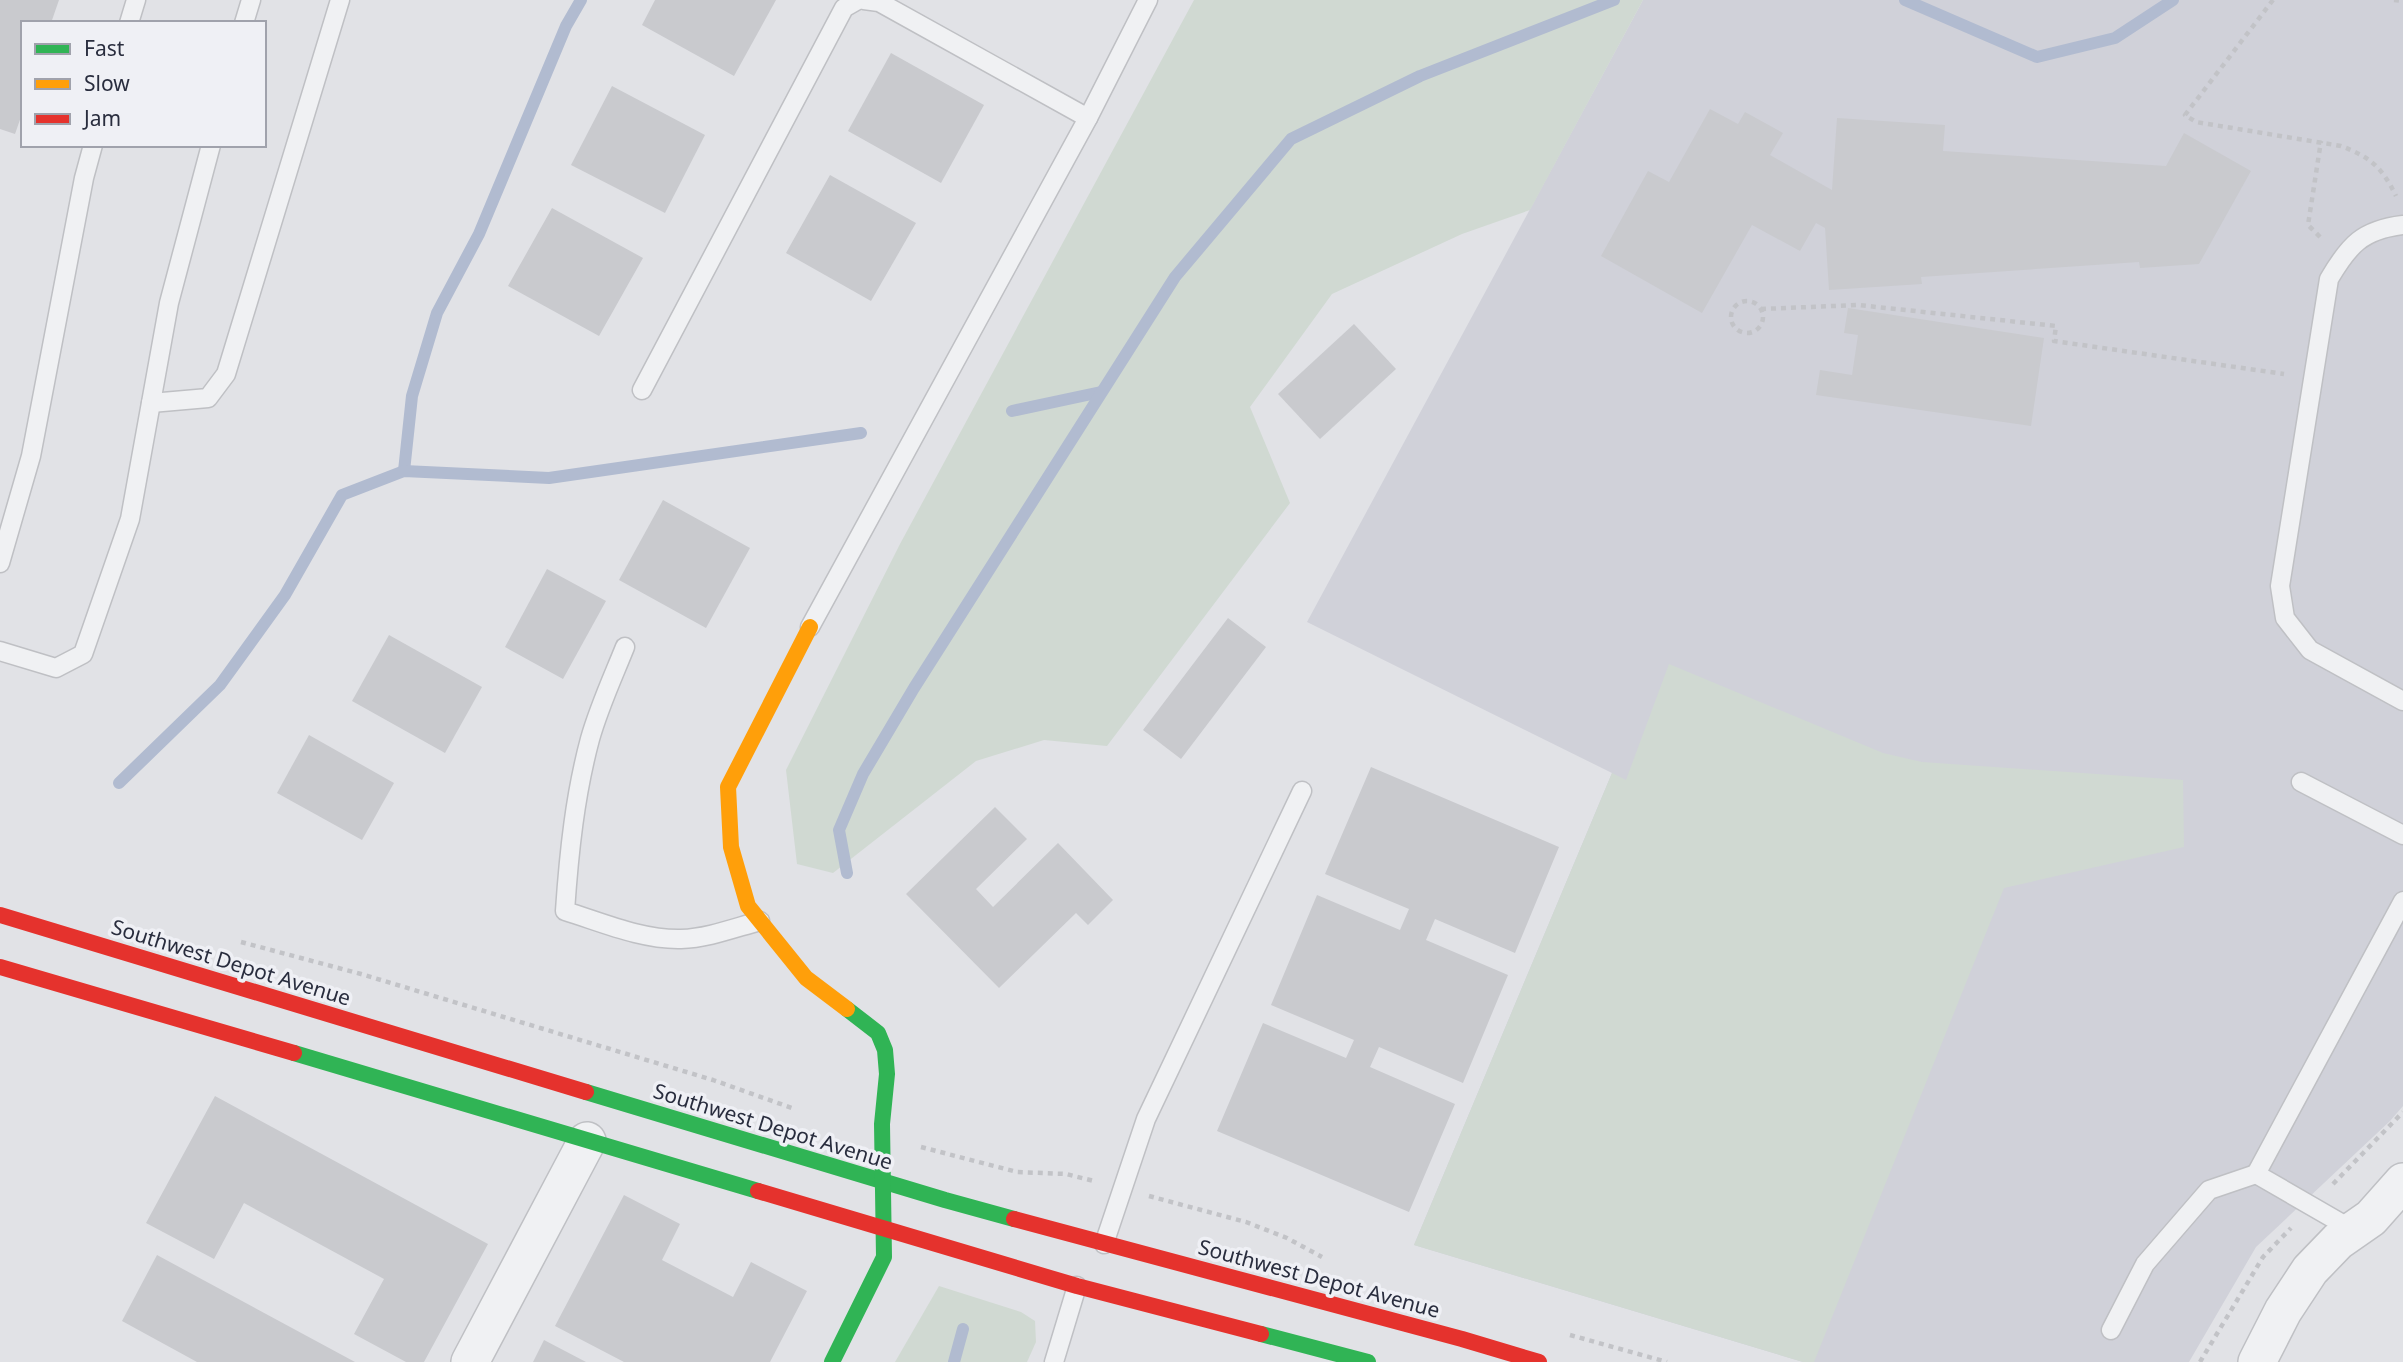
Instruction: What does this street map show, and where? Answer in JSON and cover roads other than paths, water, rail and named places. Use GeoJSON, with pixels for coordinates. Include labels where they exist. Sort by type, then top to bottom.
{"type":"FeatureCollection","features":[{"type":"Feature","properties":{"kind":"street"},"geometry":{"type":"LineString","coordinates":[[810,627],[728,786],[731,847],[748,906],[806,978],[878,1033],[885,1051],[887,1074],[882,1124],[885,1229],[882,1262],[832,1362]]}},
{"type":"Feature","properties":{"kind":"street","name":"Southwest Depot Avenue"},"geometry":{"type":"LineString","coordinates":[[0,915],[154,968],[883,1182],[1104,1244],[1449,1335],[1539,1362]]}},
{"type":"Feature","properties":{"kind":"street"},"geometry":{"type":"LineString","coordinates":[[0,967],[143,1001],[587,1141],[1077,1286],[1368,1362]]}},
{"type":"Feature","properties":{"kind":"street"},"geometry":{"type":"LineString","coordinates":[[470,1362],[587,1141]]}},
{"type":"Feature","properties":{"kind":"street"},"geometry":{"type":"LineString","coordinates":[[2257,1362],[2283,1311],[2310,1270],[2338,1241],[2376,1224],[2403,1182]]}},
{"type":"Feature","properties":{"kind":"lane"},"geometry":{"type":"LineString","coordinates":[[130,21],[136,0]]}},
{"type":"Feature","properties":{"kind":"lane"},"geometry":{"type":"LineString","coordinates":[[245,21],[251,0]]}},
{"type":"Feature","properties":{"kind":"lane"},"geometry":{"type":"LineString","coordinates":[[151,402],[208,398],[226,374],[340,0]]}},
{"type":"Feature","properties":{"kind":"lane"},"geometry":{"type":"LineString","coordinates":[[642,390],[844,8],[858,0]]}},
{"type":"Feature","properties":{"kind":"lane"},"geometry":{"type":"LineString","coordinates":[[864,0],[879,2],[1088,118]]}},
{"type":"Feature","properties":{"kind":"lane"},"geometry":{"type":"LineString","coordinates":[[810,627],[1088,118],[1148,0]]}},
{"type":"Feature","properties":{"kind":"lane"},"geometry":{"type":"LineString","coordinates":[[0,563],[31,456],[84,178],[92,147]]}},
{"type":"Feature","properties":{"kind":"lane"},"geometry":{"type":"LineString","coordinates":[[0,651],[56,668],[83,654],[130,519],[169,303],[210,147]]}},
{"type":"Feature","properties":{"kind":"lane"},"geometry":{"type":"LineString","coordinates":[[2403,225],[2368,232],[2344,254],[2329,279],[2280,586],[2285,618],[2310,650],[2403,701]]}},
{"type":"Feature","properties":{"kind":"lane"},"geometry":{"type":"LineString","coordinates":[[625,647],[591,735],[581,776],[568,856],[565,911],[639,933],[679,939],[707,936],[760,921]]}},
{"type":"Feature","properties":{"kind":"lane"},"geometry":{"type":"LineString","coordinates":[[2301,782],[2403,835]]}},
{"type":"Feature","properties":{"kind":"lane"},"geometry":{"type":"LineString","coordinates":[[1104,1244],[1146,1119],[1201,998],[1302,791]]}},
{"type":"Feature","properties":{"kind":"lane"},"geometry":{"type":"LineString","coordinates":[[2256,1174],[2403,901]]}},
{"type":"Feature","properties":{"kind":"lane"},"geometry":{"type":"LineString","coordinates":[[2111,1330],[2145,1264],[2209,1190],[2256,1174],[2376,1224]]}},
{"type":"Feature","properties":{"kind":"lane"},"geometry":{"type":"LineString","coordinates":[[1054,1362],[1077,1286]]}},
{"type":"Feature","properties":{"kind":"waterway"},"geometry":{"type":"LineString","coordinates":[[404,471],[412,396],[437,313],[479,234],[566,26],[581,0]]}},
{"type":"Feature","properties":{"kind":"waterway"},"geometry":{"type":"LineString","coordinates":[[847,873],[839,830],[863,774],[914,688],[1175,277],[1291,139],[1420,76],[1614,0]]}},
{"type":"Feature","properties":{"kind":"waterway"},"geometry":{"type":"LineString","coordinates":[[1905,0],[2037,57],[2115,38],[2173,0]]}},
{"type":"Feature","properties":{"kind":"waterway"},"geometry":{"type":"LineString","coordinates":[[1012,411],[1101,392]]}},
{"type":"Feature","properties":{"kind":"waterway"},"geometry":{"type":"LineString","coordinates":[[119,783],[220,685],[285,595],[342,495],[404,471],[549,478],[861,433]]}},
{"type":"Feature","properties":{"kind":"waterway"},"geometry":{"type":"LineString","coordinates":[[954,1362],[963,1329]]}}]}
